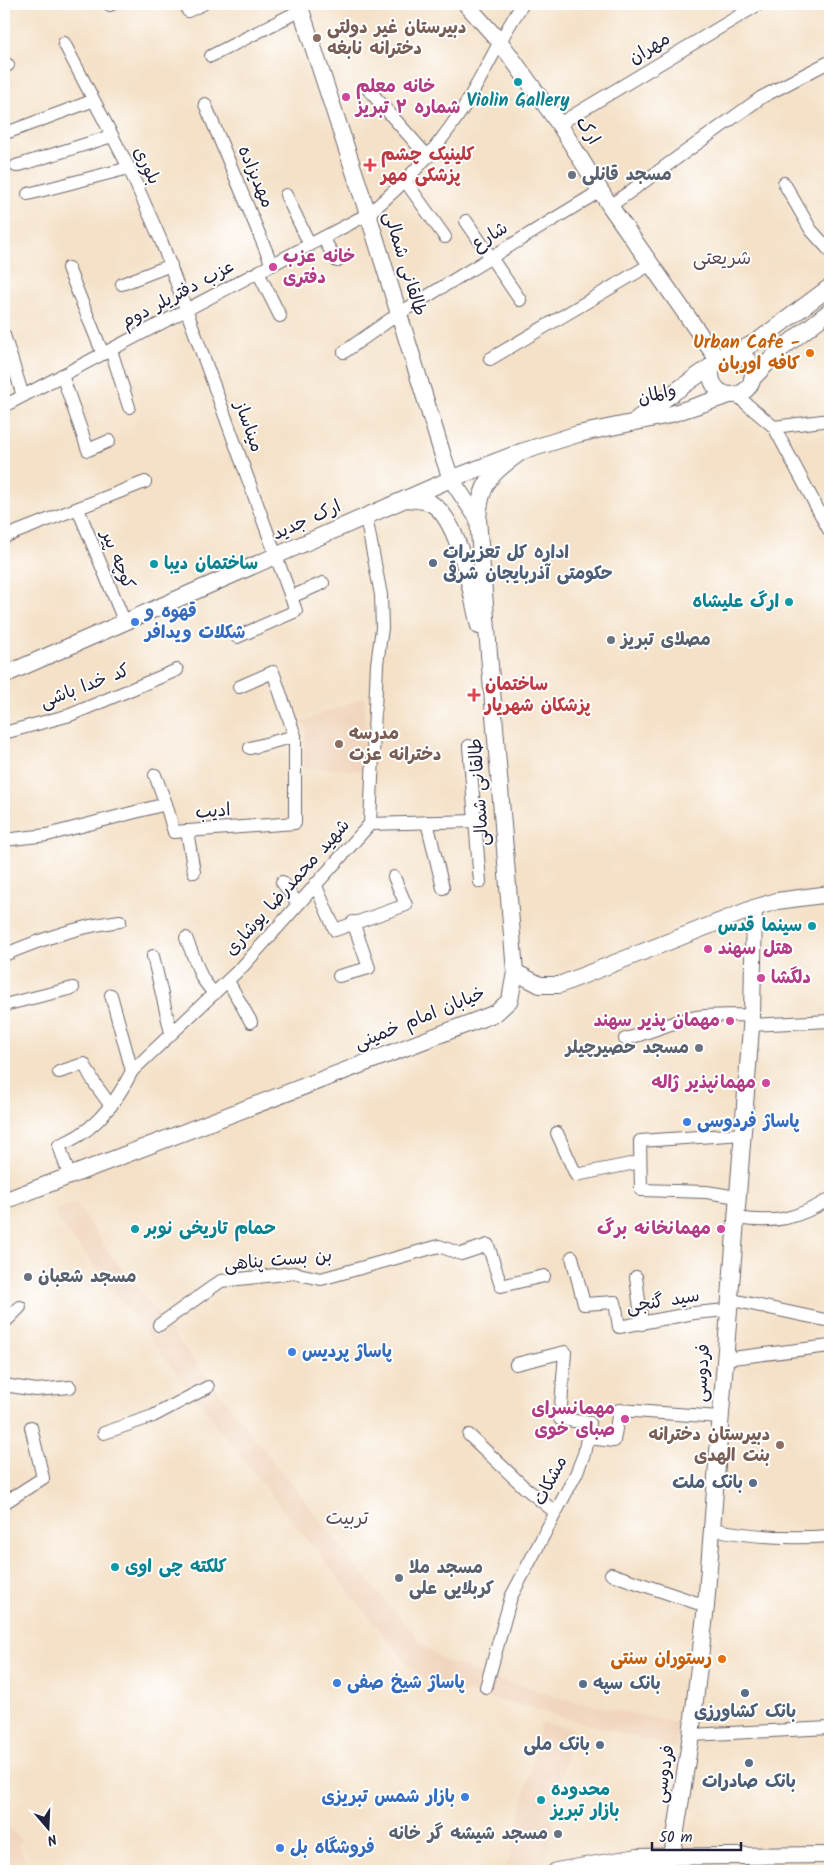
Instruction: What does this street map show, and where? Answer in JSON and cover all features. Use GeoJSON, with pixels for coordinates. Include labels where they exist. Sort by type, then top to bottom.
{"type":"FeatureCollection","features":[{"type":"Feature","properties":{"kind":"main road","name":"ارک"},"geometry":{"type":"LineString","coordinates":[[466,4],[500,42],[559,124],[600,191],[716,362]]}},
{"type":"Feature","properties":{"kind":"main road","name":"طالقانی شمالی"},"geometry":{"type":"LineString","coordinates":[[300,7],[368,214],[451,479],[478,519]]}},
{"type":"Feature","properties":{"kind":"main road"},"geometry":{"type":"LineString","coordinates":[[830,287],[760,340],[716,362],[713,382],[720,391],[733,395],[747,389],[752,379],[780,350],[830,312]]}},
{"type":"Feature","properties":{"kind":"main road"},"geometry":{"type":"LineString","coordinates":[[734,354],[749,362],[752,379]]}},
{"type":"Feature","properties":{"kind":"main road","name":"والمان"},"geometry":{"type":"LineString","coordinates":[[632,422],[716,362]]}},
{"type":"Feature","properties":{"kind":"main road","name":"والمان"},"geometry":{"type":"LineString","coordinates":[[632,422],[665,416],[733,395]]}},
{"type":"Feature","properties":{"kind":"main road","name":"ارک جدید"},"geometry":{"type":"LineString","coordinates":[[4,675],[451,479],[521,452],[578,434],[632,422]]}},
{"type":"Feature","properties":{"kind":"main road","name":"طالقانی شمالی"},"geometry":{"type":"LineString","coordinates":[[515,972],[478,519],[479,497],[485,484],[496,471],[521,452]]}},
{"type":"Feature","properties":{"kind":"main road"},"geometry":{"type":"LineString","coordinates":[[406,500],[431,502],[443,513],[454,531],[491,669]]}},
{"type":"Feature","properties":{"kind":"main road"},"geometry":{"type":"LineString","coordinates":[[515,972],[540,985],[559,985],[754,915],[777,901],[830,894]]}},
{"type":"Feature","properties":{"kind":"main road","name":"فردوسی"},"geometry":{"type":"LineString","coordinates":[[672,1856],[691,1735],[706,1606],[751,1020],[754,915]]}},
{"type":"Feature","properties":{"kind":"main road","name":"خیابان امام خمینی"},"geometry":{"type":"LineString","coordinates":[[4,1201],[496,1013],[510,1000],[515,972]]}},
{"type":"Feature","properties":{"kind":"main road"},"geometry":{"type":"LineString","coordinates":[[556,1871],[609,1860],[672,1856],[830,1856]]}},
{"type":"Feature","properties":{"kind":"street"},"geometry":{"type":"LineString","coordinates":[[188,11],[203,4]]}},
{"type":"Feature","properties":{"kind":"street","name":"عزب دفتریلر دوم"},"geometry":{"type":"LineString","coordinates":[[4,406],[368,214],[406,182],[428,157],[460,113],[523,4]]}},
{"type":"Feature","properties":{"kind":"street","name":"مهران"},"geometry":{"type":"LineString","coordinates":[[559,124],[759,4]]}},
{"type":"Feature","properties":{"kind":"street"},"geometry":{"type":"LineString","coordinates":[[211,56],[300,7]]}},
{"type":"Feature","properties":{"kind":"street","name":"بلوری"},"geometry":{"type":"LineString","coordinates":[[64,43],[92,101],[129,168],[171,266],[187,310]]}},
{"type":"Feature","properties":{"kind":"street"},"geometry":{"type":"LineString","coordinates":[[610,206],[762,97],[827,63]]}},
{"type":"Feature","properties":{"kind":"street"},"geometry":{"type":"LineString","coordinates":[[368,89],[428,157]]}},
{"type":"Feature","properties":{"kind":"street"},"geometry":{"type":"LineString","coordinates":[[4,126],[6,132],[92,101]]}},
{"type":"Feature","properties":{"kind":"street","name":"مهدیزاده"},"geometry":{"type":"LineString","coordinates":[[205,104],[272,265]]}},
{"type":"Feature","properties":{"kind":"street"},"geometry":{"type":"LineString","coordinates":[[16,166],[112,136]]}},
{"type":"Feature","properties":{"kind":"street"},"geometry":{"type":"LineString","coordinates":[[28,194],[129,168]]}},
{"type":"Feature","properties":{"kind":"street"},"geometry":{"type":"LineString","coordinates":[[406,182],[445,237]]}},
{"type":"Feature","properties":{"kind":"street"},"geometry":{"type":"LineString","coordinates":[[784,183],[811,230],[830,251]]}},
{"type":"Feature","properties":{"kind":"street","name":"شارع"},"geometry":{"type":"LineString","coordinates":[[344,352],[398,314],[600,191]]}},
{"type":"Feature","properties":{"kind":"street"},"geometry":{"type":"LineString","coordinates":[[286,195],[310,245]]}},
{"type":"Feature","properties":{"kind":"street"},"geometry":{"type":"LineString","coordinates":[[466,221],[520,300]]}},
{"type":"Feature","properties":{"kind":"street"},"geometry":{"type":"LineString","coordinates":[[324,238],[337,261]]}},
{"type":"Feature","properties":{"kind":"street"},"geometry":{"type":"LineString","coordinates":[[490,359],[651,264]]}},
{"type":"Feature","properties":{"kind":"street"},"geometry":{"type":"LineString","coordinates":[[122,284],[171,266]]}},
{"type":"Feature","properties":{"kind":"street"},"geometry":{"type":"LineString","coordinates":[[68,268],[107,352],[128,407]]}},
{"type":"Feature","properties":{"kind":"street"},"geometry":{"type":"LineString","coordinates":[[258,272],[280,316]]}},
{"type":"Feature","properties":{"kind":"street","name":"میناساز"},"geometry":{"type":"LineString","coordinates":[[187,310],[291,597]]}},
{"type":"Feature","properties":{"kind":"street"},"geometry":{"type":"LineString","coordinates":[[4,336],[24,396]]}},
{"type":"Feature","properties":{"kind":"street"},"geometry":{"type":"LineString","coordinates":[[62,375],[88,450],[109,441]]}},
{"type":"Feature","properties":{"kind":"street"},"geometry":{"type":"LineString","coordinates":[[733,395],[774,428],[830,532]]}},
{"type":"Feature","properties":{"kind":"street"},"geometry":{"type":"LineString","coordinates":[[774,428],[830,420]]}},
{"type":"Feature","properties":{"kind":"street"},"geometry":{"type":"LineString","coordinates":[[4,537],[145,482]]}},
{"type":"Feature","properties":{"kind":"street","name":"کوچه پیر"},"geometry":{"type":"LineString","coordinates":[[78,509],[125,623]]}},
{"type":"Feature","properties":{"kind":"street","name":"شهید محمدرضا یوشاری"},"geometry":{"type":"LineString","coordinates":[[69,1175],[58,1145],[72,1140],[100,1119],[111,1106],[132,1071],[228,981],[370,824],[382,595],[366,517]]}},
{"type":"Feature","properties":{"kind":"street"},"geometry":{"type":"LineString","coordinates":[[237,637],[296,611],[291,597],[323,584]]}},
{"type":"Feature","properties":{"kind":"street","name":"کد خدا باشی"},"geometry":{"type":"LineString","coordinates":[[4,733],[70,715],[177,670]]}},
{"type":"Feature","properties":{"kind":"street","name":"ادیب"},"geometry":{"type":"LineString","coordinates":[[166,804],[174,832],[295,823],[295,736],[273,672],[239,687]]}},
{"type":"Feature","properties":{"kind":"street"},"geometry":{"type":"LineString","coordinates":[[250,748],[295,736]]}},
{"type":"Feature","properties":{"kind":"street"},"geometry":{"type":"LineString","coordinates":[[469,746],[480,882]]}},
{"type":"Feature","properties":{"kind":"street"},"geometry":{"type":"LineString","coordinates":[[4,840],[47,834],[166,804],[155,775]]}},
{"type":"Feature","properties":{"kind":"street"},"geometry":{"type":"LineString","coordinates":[[370,824],[475,820]]}},
{"type":"Feature","properties":{"kind":"street"},"geometry":{"type":"LineString","coordinates":[[427,822],[443,888]]}},
{"type":"Feature","properties":{"kind":"street"},"geometry":{"type":"LineString","coordinates":[[187,831],[194,872]]}},
{"type":"Feature","properties":{"kind":"street"},"geometry":{"type":"LineString","coordinates":[[315,884],[335,930],[353,922],[406,905],[394,876]]}},
{"type":"Feature","properties":{"kind":"street"},"geometry":{"type":"LineString","coordinates":[[282,882],[298,904]]}},
{"type":"Feature","properties":{"kind":"street"},"geometry":{"type":"LineString","coordinates":[[4,956],[55,934],[80,927],[120,921]]}},
{"type":"Feature","properties":{"kind":"street"},"geometry":{"type":"LineString","coordinates":[[339,976],[369,968],[353,922]]}},
{"type":"Feature","properties":{"kind":"street"},"geometry":{"type":"LineString","coordinates":[[186,938],[202,978],[214,994]]}},
{"type":"Feature","properties":{"kind":"street"},"geometry":{"type":"LineString","coordinates":[[153,956],[171,1033]]}},
{"type":"Feature","properties":{"kind":"street"},"geometry":{"type":"LineString","coordinates":[[228,981],[251,1022]]}},
{"type":"Feature","properties":{"kind":"street"},"geometry":{"type":"LineString","coordinates":[[4,1005],[73,988]]}},
{"type":"Feature","properties":{"kind":"street"},"geometry":{"type":"LineString","coordinates":[[111,995],[132,1071]]}},
{"type":"Feature","properties":{"kind":"street"},"geometry":{"type":"LineString","coordinates":[[626,1039],[651,1033],[664,1026],[697,1017],[830,1021]]}},
{"type":"Feature","properties":{"kind":"street"},"geometry":{"type":"LineString","coordinates":[[59,1072],[84,1064],[111,1106]]}},
{"type":"Feature","properties":{"kind":"street"},"geometry":{"type":"LineString","coordinates":[[557,1133],[576,1175],[640,1162]]}},
{"type":"Feature","properties":{"kind":"street"},"geometry":{"type":"LineString","coordinates":[[738,1197],[706,1192],[641,1190],[640,1141],[743,1134]]}},
{"type":"Feature","properties":{"kind":"street"},"geometry":{"type":"LineString","coordinates":[[736,1218],[763,1222],[782,1220],[801,1215],[830,1199]]}},
{"type":"Feature","properties":{"kind":"street","name":"بن بست پناهی"},"geometry":{"type":"LineString","coordinates":[[159,1325],[221,1281],[294,1274],[321,1278],[439,1246],[461,1254],[488,1245],[501,1286],[544,1276]]}},
{"type":"Feature","properties":{"kind":"street","name":"سید گنجی"},"geometry":{"type":"LineString","coordinates":[[572,1257],[584,1304],[615,1302],[619,1327],[642,1324],[728,1305],[830,1321]]}},
{"type":"Feature","properties":{"kind":"street"},"geometry":{"type":"LineString","coordinates":[[636,1277],[642,1324]]}},
{"type":"Feature","properties":{"kind":"street"},"geometry":{"type":"LineString","coordinates":[[4,1323],[20,1307]]}},
{"type":"Feature","properties":{"kind":"street"},"geometry":{"type":"LineString","coordinates":[[724,1360],[830,1346]]}},
{"type":"Feature","properties":{"kind":"street"},"geometry":{"type":"LineString","coordinates":[[516,1364],[565,1352],[560,1419],[590,1423],[588,1438],[614,1441],[619,1410],[720,1418]]}},
{"type":"Feature","properties":{"kind":"street"},"geometry":{"type":"LineString","coordinates":[[4,1385],[36,1390],[70,1387]]}},
{"type":"Feature","properties":{"kind":"street"},"geometry":{"type":"LineString","coordinates":[[104,1433],[153,1416],[208,1386]]}},
{"type":"Feature","properties":{"kind":"street"},"geometry":{"type":"LineString","coordinates":[[4,1503],[43,1478],[31,1427]]}},
{"type":"Feature","properties":{"kind":"street"},"geometry":{"type":"LineString","coordinates":[[469,1436],[524,1487],[555,1512]]}},
{"type":"Feature","properties":{"kind":"street","name":"مشکات"},"geometry":{"type":"LineString","coordinates":[[486,1687],[511,1597],[576,1474],[588,1438]]}},
{"type":"Feature","properties":{"kind":"street"},"geometry":{"type":"LineString","coordinates":[[712,1529],[751,1537],[803,1538],[830,1536]]}},
{"type":"Feature","properties":{"kind":"street"},"geometry":{"type":"LineString","coordinates":[[611,1574],[706,1606]]}},
{"type":"Feature","properties":{"kind":"street"},"geometry":{"type":"LineString","coordinates":[[691,1735],[830,1728]]}},
{"type":"Feature","properties":{"kind":"shaded area"},"geometry":{"type":"Polygon","coordinates":[[[364,697],[366,771],[303,767],[306,730],[302,722],[364,697]]]}},
{"type":"Feature","properties":{"kind":"shaded area"},"geometry":{"type":"Polygon","coordinates":[[[75,1202],[108,1251],[298,1493],[384,1600],[425,1647],[445,1661],[496,1680],[526,1687],[558,1698],[678,1723],[677,1749],[516,1704],[430,1683],[408,1665],[237,1452],[53,1213],[75,1202]]]}},
{"type":"Feature","properties":{"kind":"shaded area","name":"محدوده بازار تبریز"},"geometry":{"type":"Polygon","coordinates":[[[541,1723],[571,1728],[544,1871],[504,1871],[511,1854],[541,1723]]]}},
{"type":"Feature","properties":{"kind":"shaded area"},"geometry":{"type":"Polygon","coordinates":[[[4,1821],[8,1823],[6,1826],[22,1840],[18,1843],[26,1863],[36,1863],[33,1871],[4,1871],[4,1821]]]}},
{"type":"Feature","properties":{"kind":"place","name":"دبیرستان غیر دولتی دخترانه نابغه"},"geometry":{"type":"Point","coordinates":[317,38]}},
{"type":"Feature","properties":{"kind":"place","name":"Violin Gallery"},"geometry":{"type":"Point","coordinates":[518,82]}},
{"type":"Feature","properties":{"kind":"place","name":"خانه معلم شماره ۲ تبریز"},"geometry":{"type":"Point","coordinates":[346,97]}},
{"type":"Feature","properties":{"kind":"place","name":"کلینیک چشم پزشکی مهر"},"geometry":{"type":"Point","coordinates":[370,165]}},
{"type":"Feature","properties":{"kind":"place","name":"مسجد قانلی"},"geometry":{"type":"Point","coordinates":[572,175]}},
{"type":"Feature","properties":{"kind":"place","name":"خانه عزب دفتری"},"geometry":{"type":"Point","coordinates":[273,267]}},
{"type":"Feature","properties":{"kind":"place","name":"Urban Cafe - کافه اوربان"},"geometry":{"type":"Point","coordinates":[810,353]}},
{"type":"Feature","properties":{"kind":"place","name":"اداره کل تعزیرات حکومتی آذربایجان شرقی"},"geometry":{"type":"Point","coordinates":[433,563]}},
{"type":"Feature","properties":{"kind":"place","name":"ساختمان دیبا"},"geometry":{"type":"Point","coordinates":[154,564]}},
{"type":"Feature","properties":{"kind":"place","name":"ارگ علیشاه"},"geometry":{"type":"Point","coordinates":[789,602]}},
{"type":"Feature","properties":{"kind":"place","name":"قهوه و شکلات ویدافر"},"geometry":{"type":"Point","coordinates":[135,622]}},
{"type":"Feature","properties":{"kind":"place","name":"مصلای تبریز"},"geometry":{"type":"Point","coordinates":[611,640]}},
{"type":"Feature","properties":{"kind":"place","name":"ساختمان پزشکان شهریار"},"geometry":{"type":"Point","coordinates":[474,695]}},
{"type":"Feature","properties":{"kind":"place","name":"مدرسه دخترانه عزت"},"geometry":{"type":"Point","coordinates":[339,744]}},
{"type":"Feature","properties":{"kind":"place","name":"سینما قدس"},"geometry":{"type":"Point","coordinates":[812,926]}},
{"type":"Feature","properties":{"kind":"place","name":"هتل سهند"},"geometry":{"type":"Point","coordinates":[708,949]}},
{"type":"Feature","properties":{"kind":"place","name":"دلگشا"},"geometry":{"type":"Point","coordinates":[761,978]}},
{"type":"Feature","properties":{"kind":"place","name":"مهمان پذیر سهند"},"geometry":{"type":"Point","coordinates":[730,1021]}},
{"type":"Feature","properties":{"kind":"place","name":"مسجد حصیرچیلر"},"geometry":{"type":"Point","coordinates":[699,1048]}},
{"type":"Feature","properties":{"kind":"place","name":"مهمانپذیر ژاله"},"geometry":{"type":"Point","coordinates":[766,1083]}},
{"type":"Feature","properties":{"kind":"place","name":"پاساژ فردوسی"},"geometry":{"type":"Point","coordinates":[687,1122]}},
{"type":"Feature","properties":{"kind":"place","name":"حمام تاریخی نوبر"},"geometry":{"type":"Point","coordinates":[135,1229]}},
{"type":"Feature","properties":{"kind":"place","name":"مهمانخانه برگ"},"geometry":{"type":"Point","coordinates":[721,1229]}},
{"type":"Feature","properties":{"kind":"place","name":"مسجد شعبان"},"geometry":{"type":"Point","coordinates":[28,1277]}},
{"type":"Feature","properties":{"kind":"place","name":"پاساژ پردیس"},"geometry":{"type":"Point","coordinates":[292,1352]}},
{"type":"Feature","properties":{"kind":"place","name":"مهمانسرای صبای خوی"},"geometry":{"type":"Point","coordinates":[625,1419]}},
{"type":"Feature","properties":{"kind":"place","name":"دبیرستان دخترانه بنت الهدی"},"geometry":{"type":"Point","coordinates":[780,1445]}},
{"type":"Feature","properties":{"kind":"place","name":"بانک ملت"},"geometry":{"type":"Point","coordinates":[753,1483]}},
{"type":"Feature","properties":{"kind":"place","name":"کلکته چی اوی"},"geometry":{"type":"Point","coordinates":[115,1567]}},
{"type":"Feature","properties":{"kind":"place","name":"مسجد ملا کربلایی علی"},"geometry":{"type":"Point","coordinates":[399,1578]}},
{"type":"Feature","properties":{"kind":"place","name":"رستوران سنتی"},"geometry":{"type":"Point","coordinates":[722,1659]}},
{"type":"Feature","properties":{"kind":"place","name":"پاساژ شیخ صفی"},"geometry":{"type":"Point","coordinates":[337,1683]}},
{"type":"Feature","properties":{"kind":"place","name":"بانک سپه"},"geometry":{"type":"Point","coordinates":[583,1684]}},
{"type":"Feature","properties":{"kind":"place","name":"بانک کشاورزی"},"geometry":{"type":"Point","coordinates":[745,1693]}},
{"type":"Feature","properties":{"kind":"place","name":"بانک ملی"},"geometry":{"type":"Point","coordinates":[600,1745]}},
{"type":"Feature","properties":{"kind":"place","name":"بانک صادرات"},"geometry":{"type":"Point","coordinates":[749,1763]}},
{"type":"Feature","properties":{"kind":"place","name":"بازار شمس تبریزی"},"geometry":{"type":"Point","coordinates":[465,1797]}},
{"type":"Feature","properties":{"kind":"place","name":"محدوده بازار تبریز"},"geometry":{"type":"Point","coordinates":[541,1800]}},
{"type":"Feature","properties":{"kind":"place","name":"مسجد شیشه گر خانه"},"geometry":{"type":"Point","coordinates":[558,1834]}},
{"type":"Feature","properties":{"kind":"place","name":"فروشگاه بل"},"geometry":{"type":"Point","coordinates":[280,1848]}},
{"type":"Feature","properties":{"kind":"district","name":"شریعتی"},"geometry":{"type":"Point","coordinates":[722,259]}},
{"type":"Feature","properties":{"kind":"district","name":"تربیت"},"geometry":{"type":"Point","coordinates":[347,1519]}}]}
